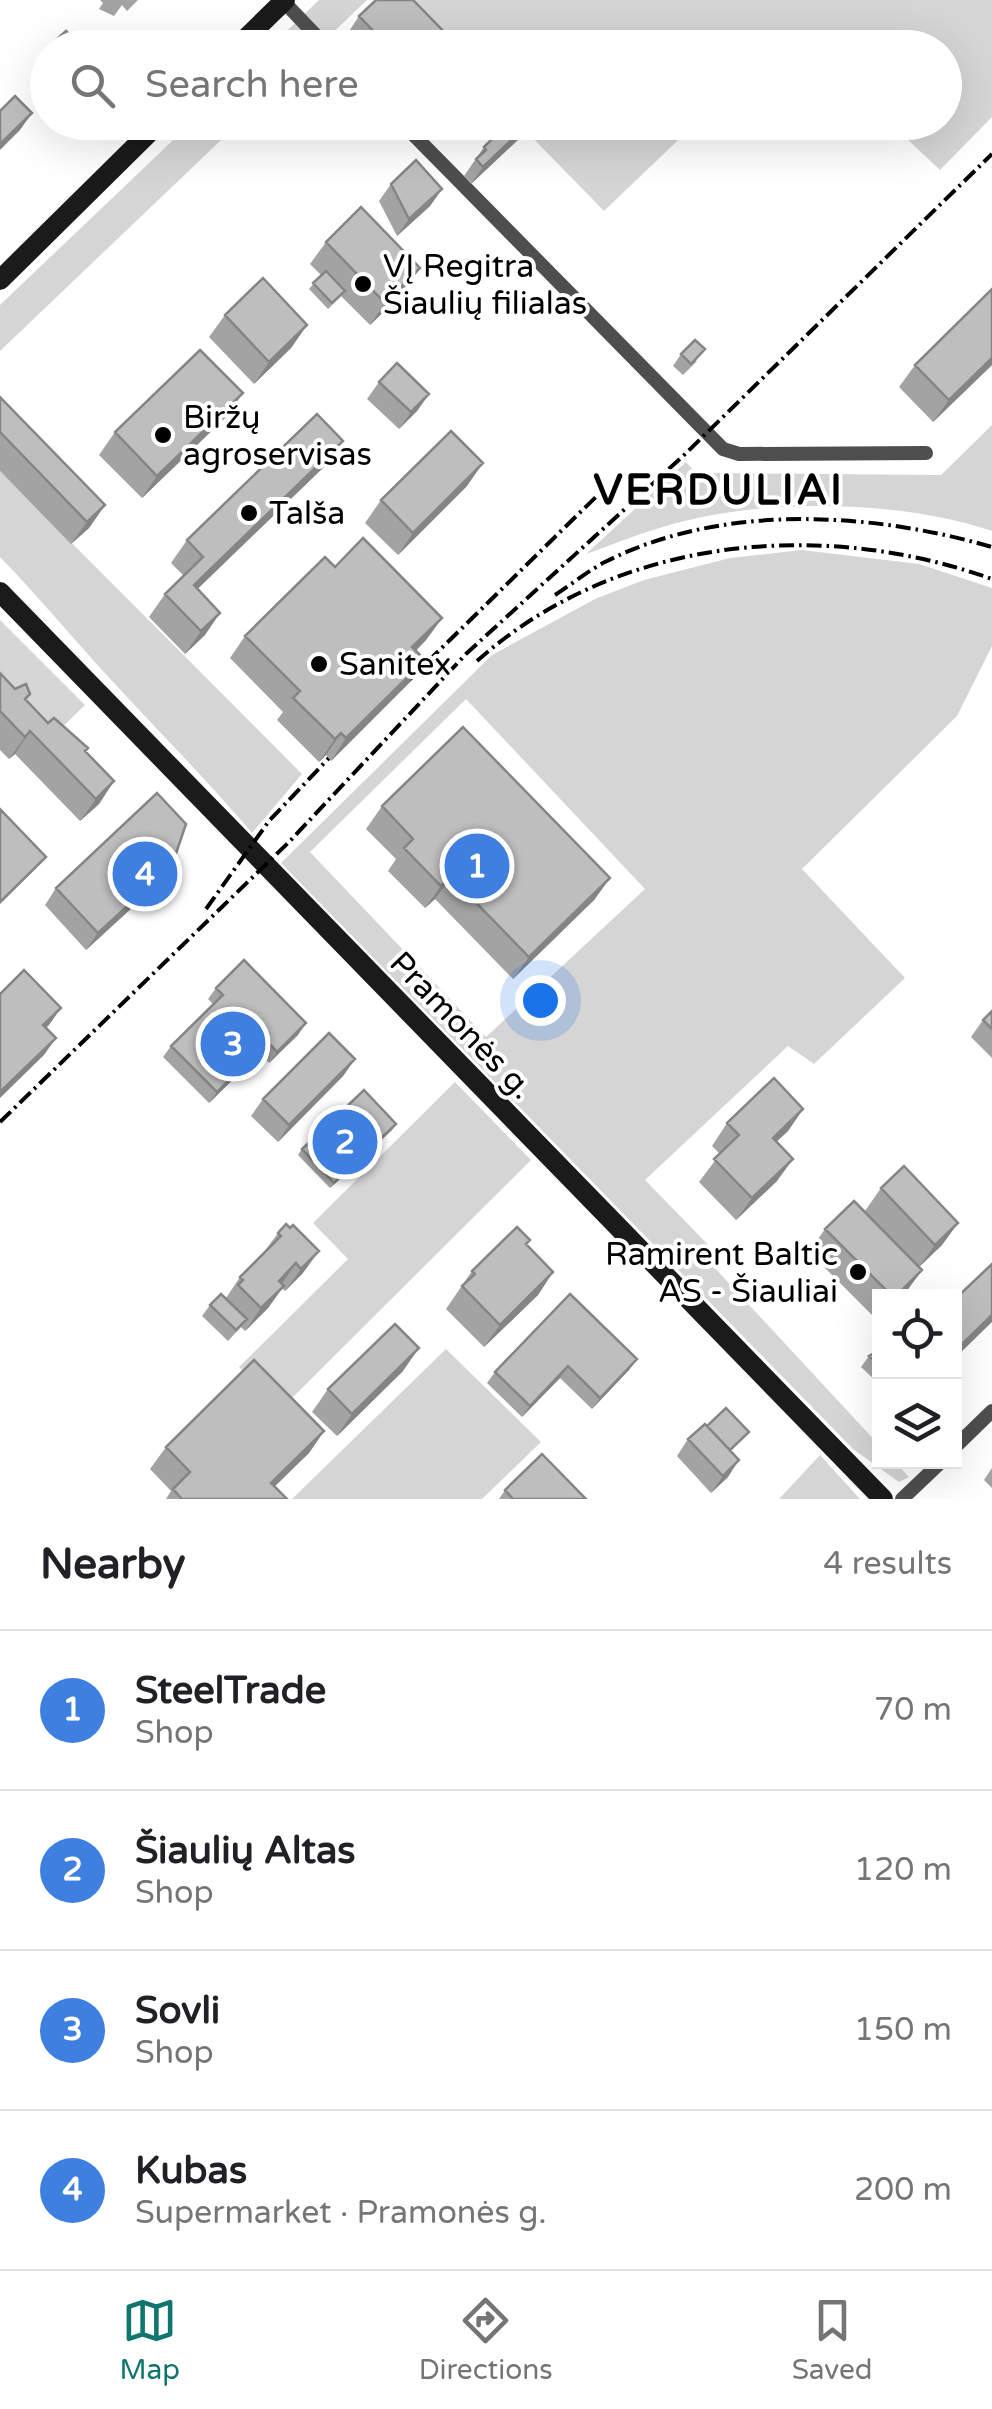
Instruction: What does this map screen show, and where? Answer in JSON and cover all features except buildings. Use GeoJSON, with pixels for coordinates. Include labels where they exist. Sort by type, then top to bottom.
{"type":"FeatureCollection","features":[{"type":"Feature","properties":{"kind":"main road"},"geometry":{"type":"LineString","coordinates":[[254,30],[284,1]]}},
{"type":"Feature","properties":{"kind":"main road"},"geometry":{"type":"LineString","coordinates":[[0,280],[142,140]]}},
{"type":"Feature","properties":{"kind":"main road","name":"Pramonės g."},"geometry":{"type":"LineString","coordinates":[[0,592],[882,1499]]}},
{"type":"Feature","properties":{"kind":"street"},"geometry":{"type":"LineString","coordinates":[[284,1],[311,30]]}},
{"type":"Feature","properties":{"kind":"street"},"geometry":{"type":"LineString","coordinates":[[419,140],[723,449],[740,454],[926,454]]}},
{"type":"Feature","properties":{"kind":"street"},"geometry":{"type":"LineString","coordinates":[[962,1440],[992,1410]]}},
{"type":"Feature","properties":{"kind":"street"},"geometry":{"type":"LineString","coordinates":[[902,1499],[934,1469]]}},
{"type":"Feature","properties":{"kind":"shaded area"},"geometry":{"type":"Polygon","coordinates":[[[319,0],[367,0],[336,30],[288,30],[319,0]]]}},
{"type":"Feature","properties":{"kind":"shaded area"},"geometry":{"type":"Polygon","coordinates":[[[389,0],[992,0],[992,117],[940,170],[908,140],[962,140],[962,30],[421,30],[389,0]]]}},
{"type":"Feature","properties":{"kind":"shaded area"},"geometry":{"type":"Polygon","coordinates":[[[173,140],[221,140],[0,351],[0,305],[173,140]]]}},
{"type":"Feature","properties":{"kind":"shaded area"},"geometry":{"type":"Polygon","coordinates":[[[535,140],[678,140],[604,211],[535,140]]]}},
{"type":"Feature","properties":{"kind":"shaded area"},"geometry":{"type":"Polygon","coordinates":[[[992,425],[992,531],[916,513],[875,508],[791,507],[749,510],[673,524],[586,554],[686,462],[696,473],[941,475],[992,425]]]}},
{"type":"Feature","properties":{"kind":"shaded area"},"geometry":{"type":"Polygon","coordinates":[[[0,471],[302,774],[252,833],[0,557],[0,471]]]}},
{"type":"Feature","properties":{"kind":"shaded area"},"geometry":{"type":"Polygon","coordinates":[[[802,550],[919,564],[992,588],[992,646],[957,716],[802,869],[905,978],[814,1064],[788,1046],[645,1180],[721,1258],[713,1266],[872,1437],[872,1463],[853,1449],[281,863],[492,655],[595,599],[644,580],[730,558],[802,550]],[[466,699],[310,852],[486,1037],[645,889],[466,699]]]}},
{"type":"Feature","properties":{"kind":"shaded area"},"geometry":{"type":"Polygon","coordinates":[[[0,620],[85,705],[50,739],[0,690],[0,620]]]}},
{"type":"Feature","properties":{"kind":"shaded area"},"geometry":{"type":"Polygon","coordinates":[[[455,1082],[531,1160],[283,1407],[239,1367],[348,1259],[313,1223],[455,1082]]]}},
{"type":"Feature","properties":{"kind":"shaded area"},"geometry":{"type":"Polygon","coordinates":[[[446,1349],[541,1442],[482,1499],[292,1499],[446,1349]]]}},
{"type":"Feature","properties":{"kind":"shaded area"},"geometry":{"type":"Polygon","coordinates":[[[820,1455],[860,1499],[779,1499],[820,1455]]]}},
{"type":"Feature","properties":{"kind":"shaded area"},"geometry":{"type":"Polygon","coordinates":[[[881,1469],[902,1469],[909,1477],[899,1482],[881,1469]]]}},
{"type":"Feature","properties":{"kind":"railway"},"geometry":{"type":"LineString","coordinates":[[0,1122],[289,842],[467,653],[682,457],[992,154]]}},
{"type":"Feature","properties":{"kind":"railway"},"geometry":{"type":"LineString","coordinates":[[408,681],[604,489]]}},
{"type":"Feature","properties":{"kind":"railway"},"geometry":{"type":"LineString","coordinates":[[555,595],[600,565],[652,542],[699,529],[748,522],[798,519],[897,526],[992,547]]}},
{"type":"Feature","properties":{"kind":"railway"},"geometry":{"type":"LineString","coordinates":[[477,661],[532,619],[593,587],[657,564],[723,550],[791,545],[860,548],[927,560],[992,579]]}},
{"type":"Feature","properties":{"kind":"railway"},"geometry":{"type":"LineString","coordinates":[[206,909],[269,821],[329,758]]}},
{"type":"Feature","properties":{"kind":"place","name":"VĮ Regitra Šiaulių filialas"},"geometry":{"type":"Point","coordinates":[363,284]}},
{"type":"Feature","properties":{"kind":"place","name":"Biržų agroservisas"},"geometry":{"type":"Point","coordinates":[163,435]}},
{"type":"Feature","properties":{"kind":"place","name":"Talša"},"geometry":{"type":"Point","coordinates":[249,513]}},
{"type":"Feature","properties":{"kind":"place","name":"Sanitex"},"geometry":{"type":"Point","coordinates":[319,664]}},
{"type":"Feature","properties":{"kind":"place","name":"SteelTrade"},"geometry":{"type":"Point","coordinates":[477,866]}},
{"type":"Feature","properties":{"kind":"place","name":"Kubas"},"geometry":{"type":"Point","coordinates":[145,874]}},
{"type":"Feature","properties":{"kind":"place","name":"Sovli"},"geometry":{"type":"Point","coordinates":[233,1044]}},
{"type":"Feature","properties":{"kind":"place","name":"Šiaulių Altas"},"geometry":{"type":"Point","coordinates":[345,1142]}},
{"type":"Feature","properties":{"kind":"place","name":"Ramirent Baltic AS - Šiauliai"},"geometry":{"type":"Point","coordinates":[858,1272]}},
{"type":"Feature","properties":{"kind":"district","name":"VERDULIAI"},"geometry":{"type":"Point","coordinates":[719,489]}}]}
